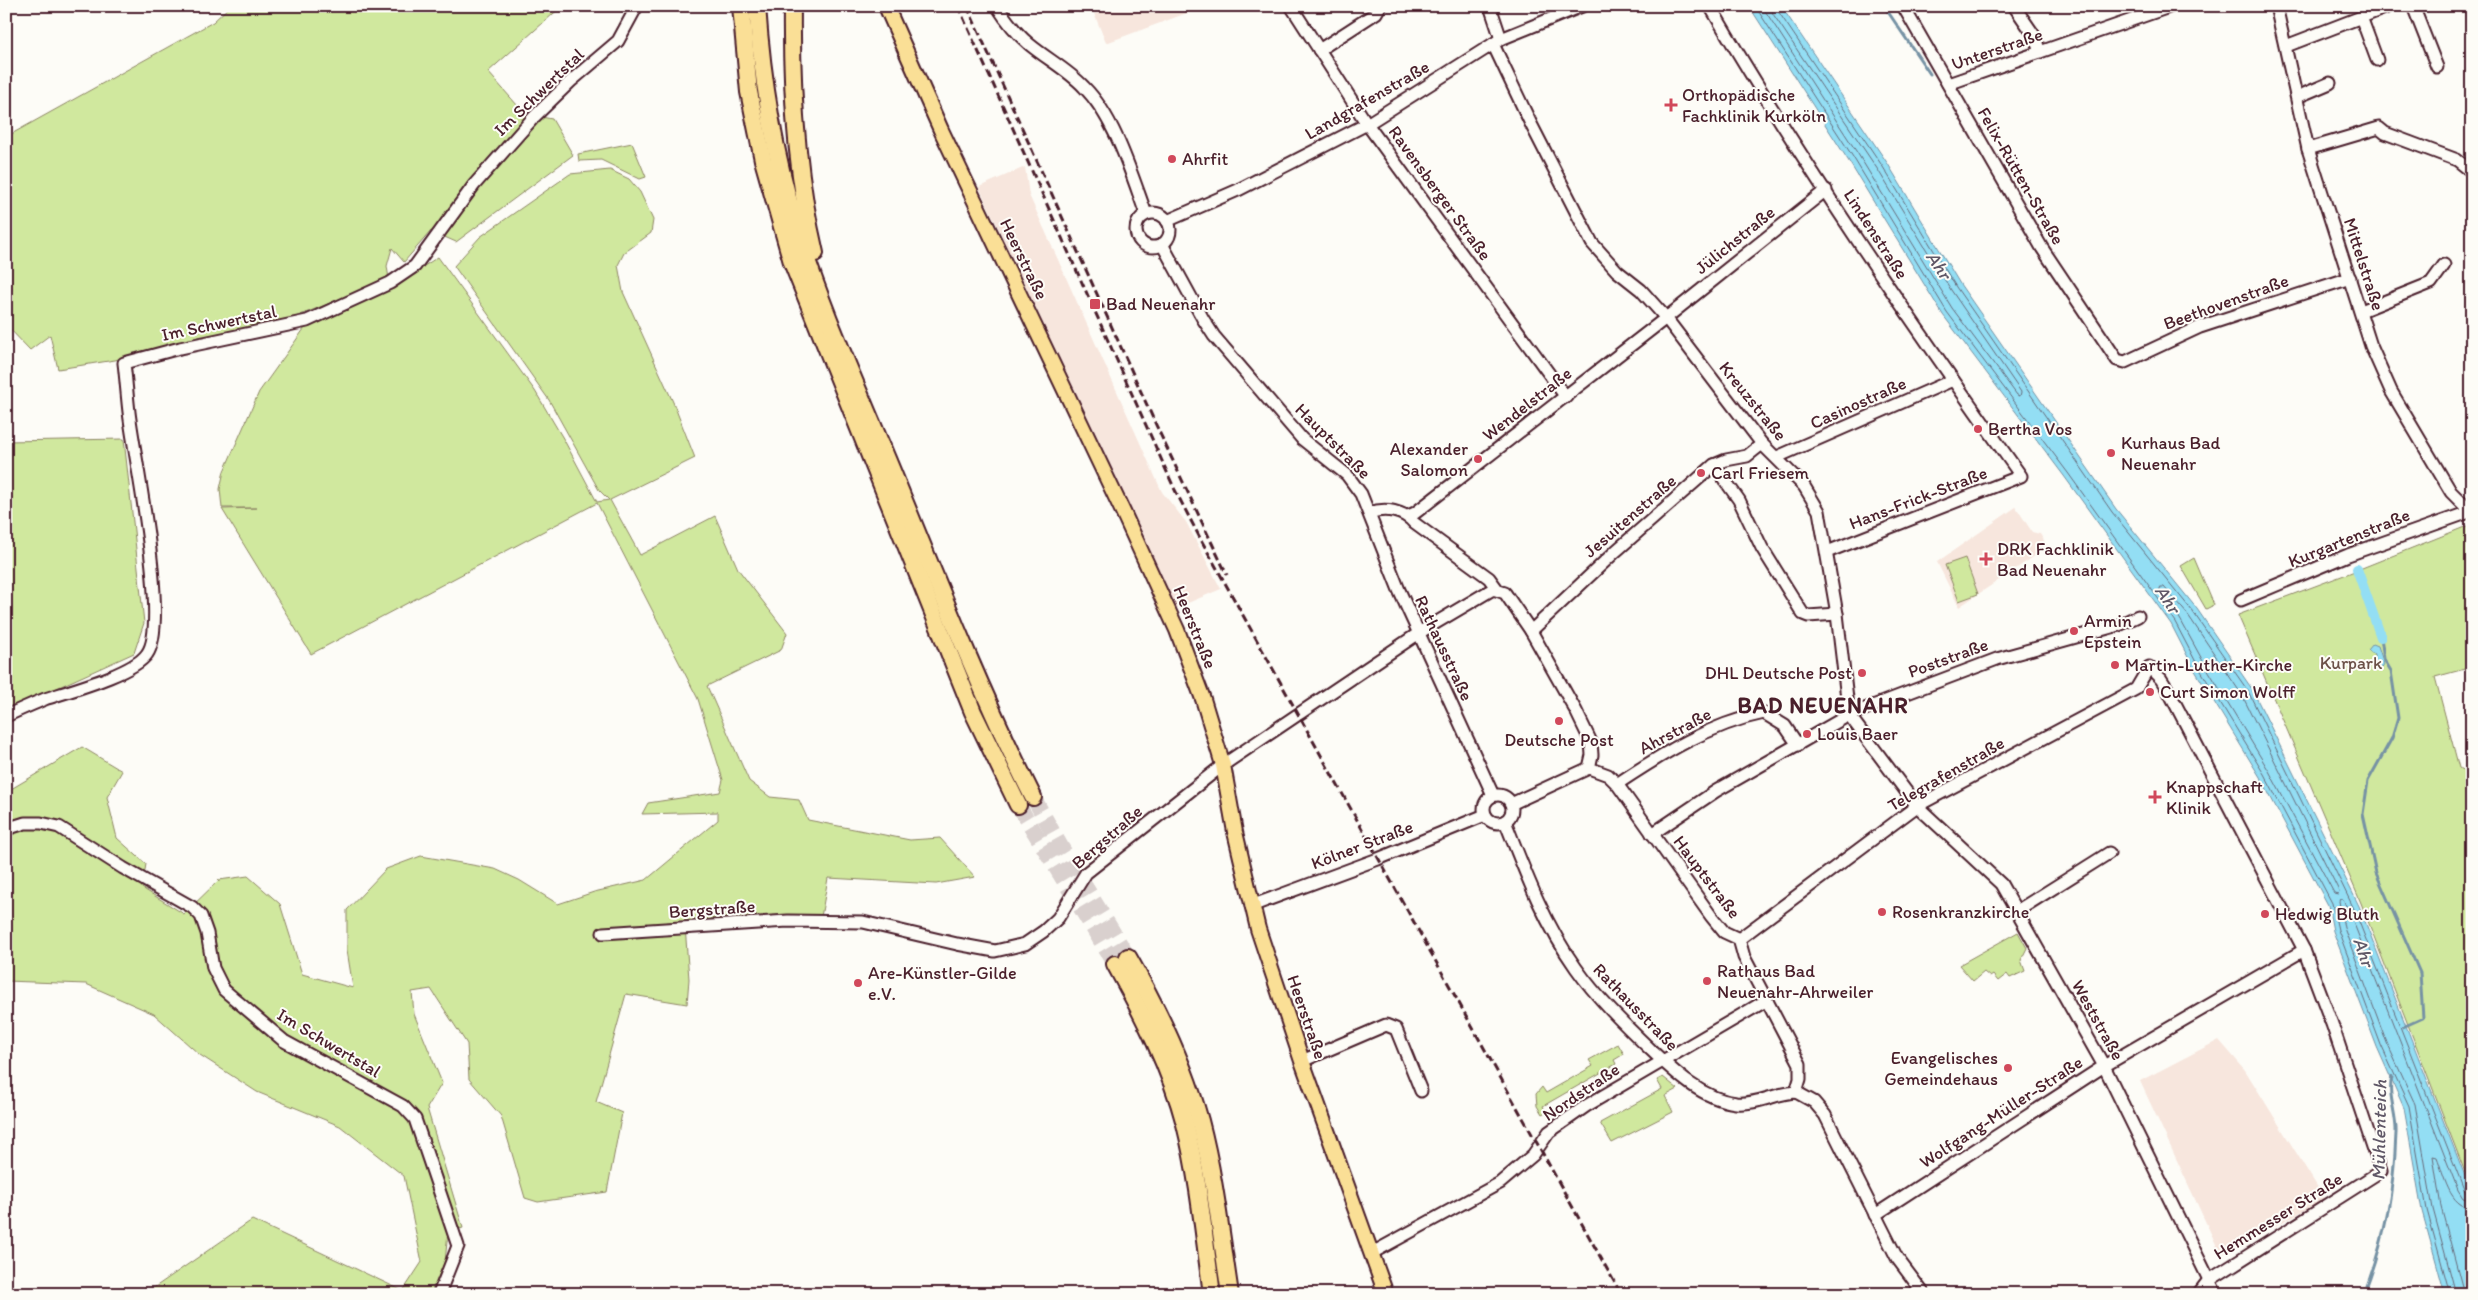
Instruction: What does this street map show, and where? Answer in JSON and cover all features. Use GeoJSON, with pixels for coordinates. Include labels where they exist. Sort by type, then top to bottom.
{"type":"FeatureCollection","features":[{"type":"Feature","properties":{"kind":"highway"},"geometry":{"type":"LineString","coordinates":[[741,6],[749,92],[763,160],[792,262],[973,712],[1018,805]]}},
{"type":"Feature","properties":{"kind":"highway"},"geometry":{"type":"LineString","coordinates":[[757,6],[760,61],[777,152],[795,223],[823,302],[981,686],[1033,797]]}},
{"type":"Feature","properties":{"kind":"highway"},"geometry":{"type":"LineString","coordinates":[[792,6],[792,55],[803,194],[819,270],[823,302]]}},
{"type":"Feature","properties":{"kind":"highway"},"geometry":{"type":"LineString","coordinates":[[1212,1294],[1200,1204],[1185,1125],[1160,1054],[1121,960],[1174,1048],[1199,1120],[1212,1175],[1230,1294]]}},
{"type":"Feature","properties":{"kind":"main road","name":"Heerstraße"},"geometry":{"type":"LineString","coordinates":[[886,6],[941,130],[1115,494],[1177,630],[1203,699],[1223,764],[1251,906],[1302,1061],[1386,1294]]}},
{"type":"Feature","properties":{"kind":"street","name":"Im Schwertstal"},"geometry":{"type":"LineString","coordinates":[[6,716],[41,701],[116,674],[137,664],[147,654],[154,640],[156,619],[148,533],[129,411],[124,363],[180,348],[296,325],[390,283],[415,266],[474,184],[534,116],[618,41],[637,6]]}},
{"type":"Feature","properties":{"kind":"street"},"geometry":{"type":"LineString","coordinates":[[997,6],[1009,24],[1022,37],[1083,86],[1098,104],[1131,171],[1146,214]]}},
{"type":"Feature","properties":{"kind":"street","name":"Ravensberger Straße"},"geometry":{"type":"LineString","coordinates":[[1291,6],[1367,124],[1566,397]]}},
{"type":"Feature","properties":{"kind":"street"},"geometry":{"type":"LineString","coordinates":[[1320,50],[1376,13],[1380,6]]}},
{"type":"Feature","properties":{"kind":"street","name":"Kreuzstraße"},"geometry":{"type":"LineString","coordinates":[[1490,6],[1497,42],[1530,124],[1592,243],[1617,271],[1641,290],[1666,318],[1762,444],[1804,486],[1819,511],[1837,614],[1849,715]]}},
{"type":"Feature","properties":{"kind":"street","name":"Landgrafenstraße"},"geometry":{"type":"LineString","coordinates":[[1167,221],[1238,190],[1367,124],[1497,42],[1582,6]]}},
{"type":"Feature","properties":{"kind":"street","name":"Lindenstraße"},"geometry":{"type":"LineString","coordinates":[[1710,6],[1764,96],[1826,190],[1953,380],[2021,476]]}},
{"type":"Feature","properties":{"kind":"street","name":"Felix-Rütten-Straße"},"geometry":{"type":"LineString","coordinates":[[1903,6],[2042,248],[2116,360]]}},
{"type":"Feature","properties":{"kind":"street"},"geometry":{"type":"LineString","coordinates":[[2014,6],[2034,35],[2040,52]]}},
{"type":"Feature","properties":{"kind":"street","name":"Unterstraße"},"geometry":{"type":"LineString","coordinates":[[1948,84],[2172,6]]}},
{"type":"Feature","properties":{"kind":"street","name":"Mittelstraße"},"geometry":{"type":"LineString","coordinates":[[2276,6],[2308,149],[2371,346],[2392,390],[2451,492],[2464,505],[2472,509]]}},
{"type":"Feature","properties":{"kind":"street"},"geometry":{"type":"LineString","coordinates":[[2286,46],[2390,6]]}},
{"type":"Feature","properties":{"kind":"street"},"geometry":{"type":"LineString","coordinates":[[2412,6],[2437,67]]}},
{"type":"Feature","properties":{"kind":"street"},"geometry":{"type":"LineString","coordinates":[[2361,17],[2377,60]]}},
{"type":"Feature","properties":{"kind":"street"},"geometry":{"type":"LineString","coordinates":[[2297,97],[2330,83]]}},
{"type":"Feature","properties":{"kind":"street"},"geometry":{"type":"LineString","coordinates":[[2308,149],[2379,128],[2385,134],[2457,160],[2472,172]]}},
{"type":"Feature","properties":{"kind":"street","name":"Jülichstraße"},"geometry":{"type":"LineString","coordinates":[[1666,318],[1826,190]]}},
{"type":"Feature","properties":{"kind":"street"},"geometry":{"type":"LineString","coordinates":[[1146,214],[1160,214],[1167,221],[1169,234],[1162,244],[1148,247],[1137,237],[1136,224],[1146,214]]}},
{"type":"Feature","properties":{"kind":"street","name":"Hauptstraße"},"geometry":{"type":"LineString","coordinates":[[1162,244],[1202,320],[1214,336],[1302,438],[1355,484],[1370,513]]}},
{"type":"Feature","properties":{"kind":"street"},"geometry":{"type":"LineString","coordinates":[[2361,311],[2431,283],[2444,265]]}},
{"type":"Feature","properties":{"kind":"street","name":"Beethovenstraße"},"geometry":{"type":"LineString","coordinates":[[2116,360],[2125,362],[2200,326],[2350,278]]}},
{"type":"Feature","properties":{"kind":"street","name":"Wendelstraße"},"geometry":{"type":"LineString","coordinates":[[1408,516],[1415,513],[1666,318]]}},
{"type":"Feature","properties":{"kind":"street","name":"Casinostraße"},"geometry":{"type":"LineString","coordinates":[[1777,457],[1953,380]]}},
{"type":"Feature","properties":{"kind":"street","name":"Jesuitenstraße"},"geometry":{"type":"LineString","coordinates":[[1531,631],[1616,551],[1714,465],[1726,460],[1747,456],[1762,444]]}},
{"type":"Feature","properties":{"kind":"street"},"geometry":{"type":"LineString","coordinates":[[1714,465],[1739,500],[1762,548],[1803,614],[1808,616],[1837,614]]}},
{"type":"Feature","properties":{"kind":"street","name":"Hans-Frick-Straße"},"geometry":{"type":"LineString","coordinates":[[1827,552],[2021,476]]}},
{"type":"Feature","properties":{"kind":"street"},"geometry":{"type":"LineString","coordinates":[[1370,513],[1386,509],[1408,516],[1414,523],[1489,578],[1531,631],[1591,742],[1592,754],[1589,768],[1511,804]]}},
{"type":"Feature","properties":{"kind":"street","name":"Kurgartenstraße"},"geometry":{"type":"LineString","coordinates":[[2241,600],[2348,555],[2472,509]]}},
{"type":"Feature","properties":{"kind":"street","name":"Rathausstraße"},"geometry":{"type":"LineString","coordinates":[[1370,513],[1393,576],[1493,795]]}},
{"type":"Feature","properties":{"kind":"street","name":"Bergstraße"},"geometry":{"type":"LineString","coordinates":[[602,933],[788,921],[863,922],[957,944],[996,950],[1025,944],[1044,932],[1058,918],[1086,872],[1223,764],[1419,633],[1489,590],[1501,591]]}},
{"type":"Feature","properties":{"kind":"street","name":"Poststraße"},"geometry":{"type":"LineString","coordinates":[[1652,834],[1716,791],[1849,715],[1997,659],[2119,625],[2138,616]]}},
{"type":"Feature","properties":{"kind":"street","name":"Telegrafenstraße"},"geometry":{"type":"LineString","coordinates":[[1739,939],[1917,806],[2136,689],[2149,667],[2161,679],[2168,690],[2304,950]]}},
{"type":"Feature","properties":{"kind":"street","name":"Ahrstraße"},"geometry":{"type":"LineString","coordinates":[[1617,784],[1663,753],[1740,718],[1764,713],[1785,726],[1798,745]]}},
{"type":"Feature","properties":{"kind":"street"},"geometry":{"type":"LineString","coordinates":[[1849,715],[1917,806]]}},
{"type":"Feature","properties":{"kind":"street","name":"Hauptstraße"},"geometry":{"type":"LineString","coordinates":[[1589,768],[1608,775],[1617,784],[1724,932],[1739,939],[1744,957],[1800,1064],[1800,1079],[1796,1092]]}},
{"type":"Feature","properties":{"kind":"street"},"geometry":{"type":"LineString","coordinates":[[1493,795],[1503,795],[1511,804],[1512,812],[1505,821],[1493,822],[1485,814],[1484,805],[1493,795]]}},
{"type":"Feature","properties":{"kind":"street","name":"Weststraße"},"geometry":{"type":"LineString","coordinates":[[1917,806],[2001,884],[2104,1066],[2216,1294]]}},
{"type":"Feature","properties":{"kind":"street","name":"Kölner Straße"},"geometry":{"type":"LineString","coordinates":[[1251,906],[1378,859],[1485,814]]}},
{"type":"Feature","properties":{"kind":"street","name":"Rathausstraße"},"geometry":{"type":"LineString","coordinates":[[1505,821],[1535,896],[1575,968],[1592,990],[1663,1062],[1692,1084],[1716,1098],[1737,1103],[1754,1102],[1782,1092],[1796,1092]]}},
{"type":"Feature","properties":{"kind":"street","name":"Im Schwertstal"},"geometry":{"type":"LineString","coordinates":[[6,828],[26,823],[41,823],[59,827],[131,873],[192,907],[201,916],[208,933],[213,968],[224,990],[284,1041],[403,1106],[415,1119],[458,1246],[439,1294]]}},
{"type":"Feature","properties":{"kind":"street"},"geometry":{"type":"LineString","coordinates":[[2017,911],[2109,853]]}},
{"type":"Feature","properties":{"kind":"street","name":"Wolfgang-Müller-Straße"},"geometry":{"type":"LineString","coordinates":[[1874,1215],[2104,1066],[2304,950]]}},
{"type":"Feature","properties":{"kind":"street","name":"Hemmesser Straße"},"geometry":{"type":"LineString","coordinates":[[2198,1294],[2208,1281],[2381,1171],[2332,1024],[2304,950]]}},
{"type":"Feature","properties":{"kind":"street","name":"Nordstraße"},"geometry":{"type":"LineString","coordinates":[[1372,1253],[1500,1183],[1533,1155],[1549,1132],[1586,1106],[1767,1000]]}},
{"type":"Feature","properties":{"kind":"street"},"geometry":{"type":"LineString","coordinates":[[1302,1061],[1386,1025],[1396,1029],[1421,1090]]}},
{"type":"Feature","properties":{"kind":"street"},"geometry":{"type":"LineString","coordinates":[[1796,1092],[1814,1102],[1825,1115],[1897,1258],[1924,1294]]}},
{"type":"Feature","properties":{"kind":"shaded area"},"geometry":{"type":"Polygon","coordinates":[[[1091,6],[1206,6],[1106,43],[1091,6]]]}},
{"type":"Feature","properties":{"kind":"shaded area"},"geometry":{"type":"Polygon","coordinates":[[[1025,167],[1029,195],[1162,492],[1186,522],[1221,589],[1176,608],[979,187],[1025,167]]]}},
{"type":"Feature","properties":{"kind":"shaded area","name":"DRK Fachklinik Bad Neuenahr"},"geometry":{"type":"Polygon","coordinates":[[[2016,507],[2032,532],[2040,534],[2048,547],[1959,607],[1937,562],[2016,507]]]}},
{"type":"Feature","properties":{"kind":"shaded area"},"geometry":{"type":"Polygon","coordinates":[[[2219,1040],[2245,1070],[2325,1199],[2221,1255],[2140,1081],[2219,1040]]]}},
{"type":"Feature","properties":{"kind":"green space"},"geometry":{"type":"Polygon","coordinates":[[[230,6],[562,6],[488,72],[525,114],[552,119],[573,155],[456,242],[431,231],[404,262],[392,248],[387,266],[389,279],[293,318],[115,360],[58,369],[50,335],[30,350],[6,325],[6,297],[12,290],[6,279],[6,137],[213,22],[230,6]]]}},
{"type":"Feature","properties":{"kind":"green space"},"geometry":{"type":"Polygon","coordinates":[[[632,143],[646,177],[640,179],[601,160],[579,161],[578,154],[632,143]]]}},
{"type":"Feature","properties":{"kind":"green space"},"geometry":{"type":"Polygon","coordinates":[[[610,170],[629,179],[640,192],[653,220],[651,233],[624,253],[618,265],[623,292],[673,402],[695,458],[610,500],[640,555],[715,516],[738,569],[787,633],[781,650],[707,686],[749,781],[770,797],[799,800],[808,820],[910,840],[940,838],[975,877],[936,884],[828,878],[821,917],[685,926],[689,979],[687,1004],[626,994],[596,1102],[622,1113],[607,1192],[538,1202],[525,1198],[501,1116],[469,1079],[467,1044],[431,989],[412,992],[414,1014],[442,1083],[427,1108],[463,1228],[448,1232],[445,1262],[430,1294],[145,1294],[252,1220],[403,1291],[422,1262],[404,1176],[340,1126],[257,1092],[200,1055],[154,1014],[86,984],[6,981],[6,792],[82,747],[122,771],[107,797],[117,838],[146,864],[142,888],[184,914],[219,880],[248,876],[280,904],[302,974],[353,988],[347,950],[347,910],[386,869],[421,856],[495,869],[519,880],[558,904],[594,892],[646,880],[718,820],[718,812],[642,814],[648,803],[720,792],[723,780],[698,699],[597,503],[311,654],[222,509],[257,508],[222,508],[220,489],[224,471],[259,392],[304,329],[385,291],[438,257],[535,391],[597,502],[609,500],[599,490],[549,400],[454,266],[480,237],[570,174],[610,170]]]}},
{"type":"Feature","properties":{"kind":"green space"},"geometry":{"type":"Polygon","coordinates":[[[124,439],[144,623],[134,653],[6,711],[6,441],[124,439]]]}},
{"type":"Feature","properties":{"kind":"green space","name":"Kurpark"},"geometry":{"type":"Polygon","coordinates":[[[2472,524],[2472,667],[2435,677],[2459,768],[2472,776],[2472,1178],[2468,1180],[2361,903],[2238,615],[2472,524]]]}},
{"type":"Feature","properties":{"kind":"green space"},"geometry":{"type":"Polygon","coordinates":[[[1965,558],[1978,594],[1959,601],[1945,565],[1965,558]]]}},
{"type":"Feature","properties":{"kind":"green space"},"geometry":{"type":"Polygon","coordinates":[[[2194,558],[2214,605],[2206,609],[2181,566],[2194,558]]]}},
{"type":"Feature","properties":{"kind":"green space"},"geometry":{"type":"Polygon","coordinates":[[[2018,932],[2027,948],[2021,960],[2025,971],[2010,978],[2007,974],[1998,981],[1993,975],[1990,977],[1984,972],[1973,981],[1959,965],[2018,932]]]}},
{"type":"Feature","properties":{"kind":"green space"},"geometry":{"type":"Polygon","coordinates":[[[1618,1044],[1624,1054],[1614,1060],[1616,1064],[1543,1106],[1546,1112],[1542,1114],[1537,1106],[1536,1094],[1542,1087],[1546,1093],[1593,1066],[1589,1060],[1618,1044]]]}},
{"type":"Feature","properties":{"kind":"green space"},"geometry":{"type":"Polygon","coordinates":[[[1663,1077],[1678,1089],[1665,1096],[1673,1112],[1612,1143],[1600,1123],[1662,1089],[1657,1080],[1663,1077]]]}},
{"type":"Feature","properties":{"kind":"water","name":"Ahr"},"geometry":{"type":"Polygon","coordinates":[[[1749,6],[1781,6],[1888,164],[1960,284],[2116,509],[2197,609],[2252,689],[2359,906],[2472,1194],[2472,1294],[2445,1294],[2422,1211],[2404,1108],[2377,1047],[2333,931],[2328,905],[2260,777],[2194,669],[2171,624],[2064,476],[1943,315],[1848,160],[1749,6]]]}},
{"type":"Feature","properties":{"kind":"water"},"geometry":{"type":"Polygon","coordinates":[[[2373,644],[2378,646],[2384,664],[2380,671],[2373,668],[2374,655],[2368,650],[2373,644]]]}},
{"type":"Feature","properties":{"kind":"waterway"},"geometry":{"type":"LineString","coordinates":[[1884,6],[1930,74]]}},
{"type":"Feature","properties":{"kind":"waterway"},"geometry":{"type":"LineString","coordinates":[[2357,569],[2381,637]]}},
{"type":"Feature","properties":{"kind":"waterway"},"geometry":{"type":"LineString","coordinates":[[2381,637],[2384,659],[2391,671],[2398,718],[2392,738],[2368,781],[2363,814],[2376,873],[2420,973],[2423,1018],[2403,1027]]}},
{"type":"Feature","properties":{"kind":"waterway","name":"Mühlenteich"},"geometry":{"type":"LineString","coordinates":[[2364,1294],[2378,1254],[2391,1195],[2396,1133],[2391,1098],[2392,1077]]}},
{"type":"Feature","properties":{"kind":"tunnel"},"geometry":{"type":"LineString","coordinates":[[1033,797],[1128,957]]}},
{"type":"Feature","properties":{"kind":"tunnel"},"geometry":{"type":"LineString","coordinates":[[1018,805],[1115,964]]}},
{"type":"Feature","properties":{"kind":"railway"},"geometry":{"type":"LineString","coordinates":[[958,6],[1175,490],[1621,1294]]}},
{"type":"Feature","properties":{"kind":"railway"},"geometry":{"type":"LineString","coordinates":[[967,6],[1156,425],[1227,575]]}},
{"type":"Feature","properties":{"kind":"place","name":"Orthopädische Fachklinik Kurköln"},"geometry":{"type":"Point","coordinates":[1671,105]}},
{"type":"Feature","properties":{"kind":"place","name":"Ahrfit"},"geometry":{"type":"Point","coordinates":[1172,159]}},
{"type":"Feature","properties":{"kind":"place","name":"Bad Neuenahr"},"geometry":{"type":"Point","coordinates":[1095,304]}},
{"type":"Feature","properties":{"kind":"place","name":"Bertha Vos"},"geometry":{"type":"Point","coordinates":[1978,429]}},
{"type":"Feature","properties":{"kind":"place","name":"Kurhaus Bad Neuenahr"},"geometry":{"type":"Point","coordinates":[2111,453]}},
{"type":"Feature","properties":{"kind":"place","name":"Alexander Salomon"},"geometry":{"type":"Point","coordinates":[1478,459]}},
{"type":"Feature","properties":{"kind":"place","name":"Carl Friesem"},"geometry":{"type":"Point","coordinates":[1701,473]}},
{"type":"Feature","properties":{"kind":"place","name":"DRK Fachklinik Bad Neuenahr"},"geometry":{"type":"Point","coordinates":[1986,559]}},
{"type":"Feature","properties":{"kind":"place","name":"Armin Epstein"},"geometry":{"type":"Point","coordinates":[2074,631]}},
{"type":"Feature","properties":{"kind":"place","name":"Martin-Luther-Kirche"},"geometry":{"type":"Point","coordinates":[2115,665]}},
{"type":"Feature","properties":{"kind":"place","name":"DHL Deutsche Post"},"geometry":{"type":"Point","coordinates":[1862,673]}},
{"type":"Feature","properties":{"kind":"place","name":"Curt Simon Wolff"},"geometry":{"type":"Point","coordinates":[2150,692]}},
{"type":"Feature","properties":{"kind":"place","name":"Deutsche Post"},"geometry":{"type":"Point","coordinates":[1559,721]}},
{"type":"Feature","properties":{"kind":"place","name":"Louis Baer"},"geometry":{"type":"Point","coordinates":[1807,734]}},
{"type":"Feature","properties":{"kind":"place","name":"Knappschaft Klinik"},"geometry":{"type":"Point","coordinates":[2155,797]}},
{"type":"Feature","properties":{"kind":"place","name":"Rosenkranzkirche"},"geometry":{"type":"Point","coordinates":[1882,912]}},
{"type":"Feature","properties":{"kind":"place","name":"Hedwig Bluth"},"geometry":{"type":"Point","coordinates":[2265,914]}},
{"type":"Feature","properties":{"kind":"place","name":"Rathaus Bad Neuenahr-Ahrweiler"},"geometry":{"type":"Point","coordinates":[1707,981]}},
{"type":"Feature","properties":{"kind":"place","name":"Are-Künstler-Gilde e.V."},"geometry":{"type":"Point","coordinates":[858,983]}},
{"type":"Feature","properties":{"kind":"place","name":"Evangelisches Gemeindehaus"},"geometry":{"type":"Point","coordinates":[2008,1068]}},
{"type":"Feature","properties":{"kind":"district","name":"BAD NEUENAHR"},"geometry":{"type":"Point","coordinates":[1823,705]}}]}
